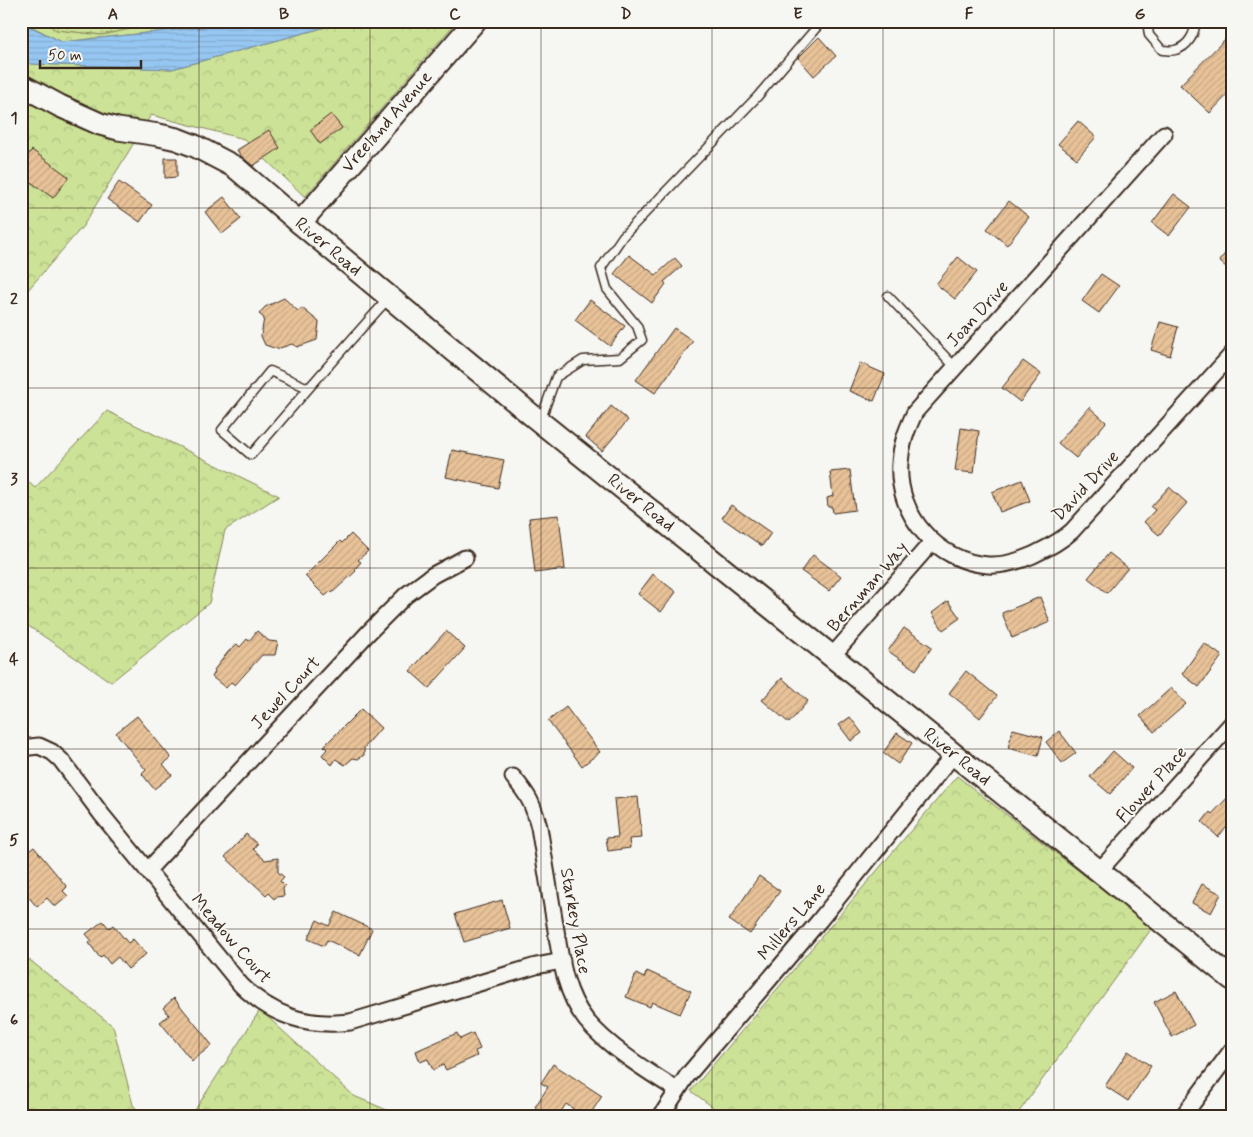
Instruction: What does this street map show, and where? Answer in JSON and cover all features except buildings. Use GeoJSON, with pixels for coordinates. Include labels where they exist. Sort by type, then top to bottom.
{"type":"FeatureCollection","features":[{"type":"Feature","properties":{"kind":"street","name":"Vreeland Avenue"},"geometry":{"type":"LineString","coordinates":[[300,224],[475,21]]}},
{"type":"Feature","properties":{"kind":"street","name":"River Road"},"geometry":{"type":"LineString","coordinates":[[21,85],[60,106],[100,124],[118,129],[159,135],[194,146],[235,167],[300,224],[540,422],[1232,979]]}},
{"type":"Feature","properties":{"kind":"street","name":"Joan Drive"},"geometry":{"type":"LineString","coordinates":[[932,542],[918,526],[908,510],[902,492],[899,465],[902,446],[915,412],[1164,134]]}},
{"type":"Feature","properties":{"kind":"street","name":"David Drive"},"geometry":{"type":"LineString","coordinates":[[932,542],[944,551],[961,559],[988,565],[1024,558],[1057,543],[1072,531],[1232,354]]}},
{"type":"Feature","properties":{"kind":"street","name":"Bernman Way"},"geometry":{"type":"LineString","coordinates":[[832,656],[932,542]]}},
{"type":"Feature","properties":{"kind":"street","name":"Jewel Court"},"geometry":{"type":"LineString","coordinates":[[148,870],[369,632],[406,595],[433,575],[465,558]]}},
{"type":"Feature","properties":{"kind":"street","name":"Flower Place"},"geometry":{"type":"LineString","coordinates":[[1099,871],[1232,723]]}},
{"type":"Feature","properties":{"kind":"street","name":"Meadow Court"},"geometry":{"type":"LineString","coordinates":[[21,748],[39,746],[56,756],[247,991],[262,1003],[278,1012],[304,1021],[322,1024],[350,1022],[536,966],[562,961]]}},
{"type":"Feature","properties":{"kind":"street","name":"Millers Lane"},"geometry":{"type":"LineString","coordinates":[[661,1116],[686,1076],[819,921],[954,754]]}},
{"type":"Feature","properties":{"kind":"street","name":"Starkey Place"},"geometry":{"type":"LineString","coordinates":[[513,777],[528,795],[539,827],[564,975],[575,1003],[597,1033],[644,1070],[677,1090]]}},
{"type":"Feature","properties":{"kind":"street"},"geometry":{"type":"LineString","coordinates":[[1183,1116],[1232,1050]]}},
{"type":"Feature","properties":{"kind":"lane"},"geometry":{"type":"LineString","coordinates":[[540,422],[556,377],[583,360],[620,358],[642,340],[637,326],[607,289],[600,268],[623,236],[757,97],[822,21]]}},
{"type":"Feature","properties":{"kind":"lane"},"geometry":{"type":"LineString","coordinates":[[1147,21],[1149,35],[1162,50],[1176,50],[1188,42],[1196,29],[1195,21]]}},
{"type":"Feature","properties":{"kind":"lane"},"geometry":{"type":"LineString","coordinates":[[888,296],[955,367]]}},
{"type":"Feature","properties":{"kind":"lane"},"geometry":{"type":"LineString","coordinates":[[308,388],[270,371],[222,430],[251,456],[308,388],[389,298]]}},
{"type":"Feature","properties":{"kind":"green space"},"geometry":{"type":"Polygon","coordinates":[[[21,21],[43,21],[56,30],[102,35],[168,21],[260,21],[62,42],[21,21]]]}},
{"type":"Feature","properties":{"kind":"green space"},"geometry":{"type":"Polygon","coordinates":[[[43,21],[168,21],[102,35],[55,30],[43,21]]]}},
{"type":"Feature","properties":{"kind":"green space"},"geometry":{"type":"Polygon","coordinates":[[[348,21],[457,21],[305,197],[244,139],[151,115],[83,226],[21,298],[21,56],[32,64],[172,69],[348,21]]]}},
{"type":"Feature","properties":{"kind":"green space"},"geometry":{"type":"Polygon","coordinates":[[[107,411],[279,496],[225,530],[209,603],[111,682],[21,621],[21,475],[35,488],[107,411]]]}},
{"type":"Feature","properties":{"kind":"green space"},"geometry":{"type":"Polygon","coordinates":[[[957,776],[1152,928],[1016,1116],[725,1116],[691,1091],[957,776]]]}},
{"type":"Feature","properties":{"kind":"green space"},"geometry":{"type":"Polygon","coordinates":[[[27,958],[113,1026],[133,1105],[144,1116],[21,1116],[21,963],[27,958]]]}},
{"type":"Feature","properties":{"kind":"green space"},"geometry":{"type":"Polygon","coordinates":[[[260,1010],[354,1096],[401,1116],[191,1116],[260,1010]]]}},
{"type":"Feature","properties":{"kind":"water"},"geometry":{"type":"Polygon","coordinates":[[[260,21],[348,21],[172,69],[31,64],[21,56],[21,22],[62,42],[260,21]]]}}]}
